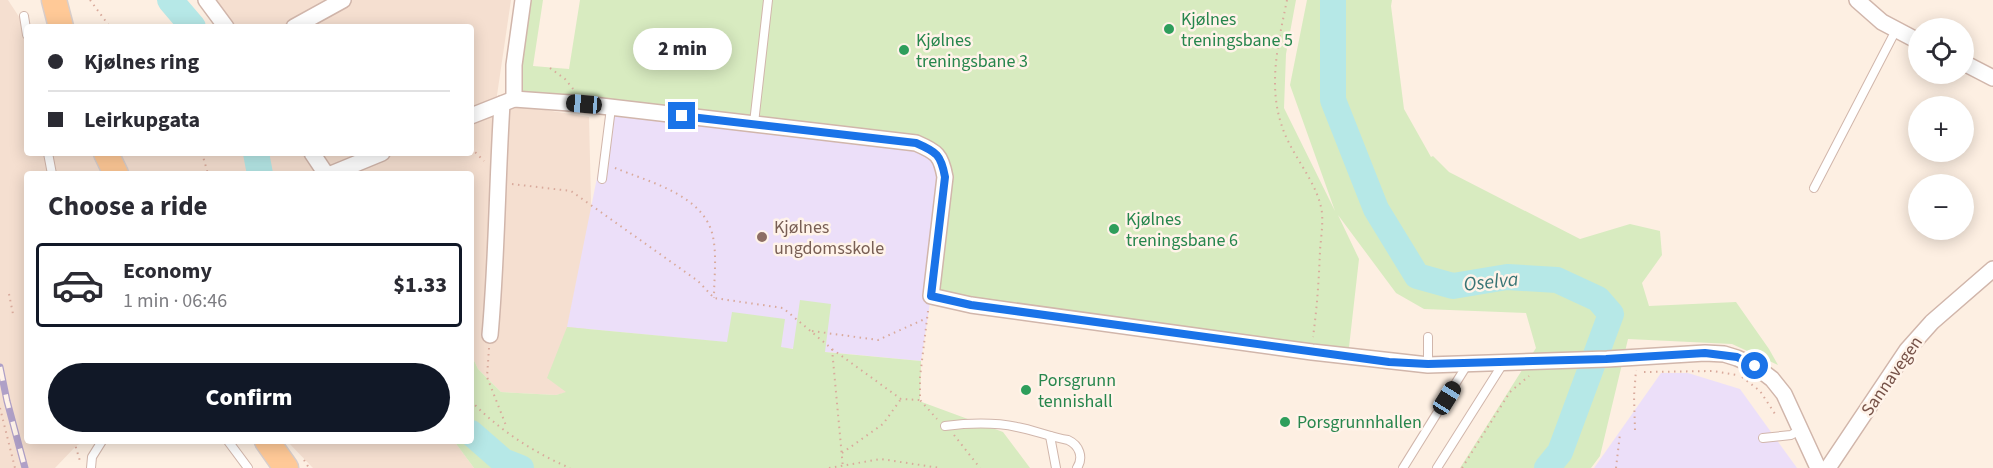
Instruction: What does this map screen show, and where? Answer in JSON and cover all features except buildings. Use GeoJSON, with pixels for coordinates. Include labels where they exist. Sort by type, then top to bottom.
{"type":"FeatureCollection","features":[{"type":"Feature","properties":{"kind":"main road"},"geometry":{"type":"LineString","coordinates":[[54,0],[60,24]]}},
{"type":"Feature","properties":{"kind":"main road"},"geometry":{"type":"LineString","coordinates":[[107,156],[115,171]]}},
{"type":"Feature","properties":{"kind":"main road"},"geometry":{"type":"LineString","coordinates":[[269,444],[286,468]]}},
{"type":"Feature","properties":{"kind":"street"},"geometry":{"type":"LineString","coordinates":[[206,0],[224,24]]}},
{"type":"Feature","properties":{"kind":"street"},"geometry":{"type":"LineString","coordinates":[[299,24],[343,0]]}},
{"type":"Feature","properties":{"kind":"street"},"geometry":{"type":"LineString","coordinates":[[490,335],[496,273],[497,172],[523,0]]}},
{"type":"Feature","properties":{"kind":"street"},"geometry":{"type":"LineString","coordinates":[[1857,0],[1870,13],[1908,36]]}},
{"type":"Feature","properties":{"kind":"street"},"geometry":{"type":"LineString","coordinates":[[1974,68],[1993,78]]}},
{"type":"Feature","properties":{"kind":"street"},"geometry":{"type":"LineString","coordinates":[[474,115],[508,101],[584,104],[916,143],[930,149],[942,160],[945,177],[931,296],[971,305],[1312,352],[1428,364],[1606,359],[1705,353],[1737,357],[1755,366],[1772,379],[1784,394],[1793,432],[1818,468]]}},
{"type":"Feature","properties":{"kind":"street"},"geometry":{"type":"LineString","coordinates":[[314,156],[324,171]]}},
{"type":"Feature","properties":{"kind":"street"},"geometry":{"type":"LineString","coordinates":[[339,171],[375,156]]}},
{"type":"Feature","properties":{"kind":"street","name":"Sannavegen"},"geometry":{"type":"LineString","coordinates":[[1828,468],[1920,333],[1993,269]]}},
{"type":"Feature","properties":{"kind":"lane"},"geometry":{"type":"LineString","coordinates":[[754,123],[768,0]]}},
{"type":"Feature","properties":{"kind":"lane"},"geometry":{"type":"LineString","coordinates":[[24,16],[25,24]]}},
{"type":"Feature","properties":{"kind":"lane"},"geometry":{"type":"LineString","coordinates":[[1814,188],[1896,30]]}},
{"type":"Feature","properties":{"kind":"lane"},"geometry":{"type":"LineString","coordinates":[[602,179],[611,108]]}},
{"type":"Feature","properties":{"kind":"lane"},"geometry":{"type":"LineString","coordinates":[[49,156],[51,171]]}},
{"type":"Feature","properties":{"kind":"lane"},"geometry":{"type":"LineString","coordinates":[[1428,338],[1428,364]]}},
{"type":"Feature","properties":{"kind":"lane"},"geometry":{"type":"LineString","coordinates":[[1437,468],[1505,361]]}},
{"type":"Feature","properties":{"kind":"lane"},"geometry":{"type":"LineString","coordinates":[[1403,468],[1468,363]]}},
{"type":"Feature","properties":{"kind":"lane"},"geometry":{"type":"LineString","coordinates":[[945,426],[962,423],[999,424],[1068,440],[1075,443],[1080,458],[1077,468]]}},
{"type":"Feature","properties":{"kind":"lane"},"geometry":{"type":"LineString","coordinates":[[1763,438],[1793,432]]}},
{"type":"Feature","properties":{"kind":"lane"},"geometry":{"type":"LineString","coordinates":[[1050,436],[1056,468]]}},
{"type":"Feature","properties":{"kind":"lane"},"geometry":{"type":"LineString","coordinates":[[91,468],[92,456],[100,444]]}},
{"type":"Feature","properties":{"kind":"lane"},"geometry":{"type":"LineString","coordinates":[[230,444],[248,468]]}},
{"type":"Feature","properties":{"kind":"path"},"geometry":{"type":"LineString","coordinates":[[90,0],[108,24]]}},
{"type":"Feature","properties":{"kind":"path"},"geometry":{"type":"LineString","coordinates":[[1287,0],[1276,58],[1274,95],[1279,120],[1287,141],[1318,196],[1322,214],[1312,352]]}},
{"type":"Feature","properties":{"kind":"path"},"geometry":{"type":"LineString","coordinates":[[549,68],[566,78],[584,104]]}},
{"type":"Feature","properties":{"kind":"path"},"geometry":{"type":"LineString","coordinates":[[203,156],[207,171]]}},
{"type":"Feature","properties":{"kind":"path"},"geometry":{"type":"LineString","coordinates":[[604,164],[670,191],[695,206],[706,219],[713,236],[715,252],[714,298]]}},
{"type":"Feature","properties":{"kind":"path"},"geometry":{"type":"LineString","coordinates":[[497,172],[512,184],[571,191],[698,281],[714,298],[783,309],[832,349],[902,399],[920,400]]}},
{"type":"Feature","properties":{"kind":"path"},"geometry":{"type":"LineString","coordinates":[[9,294],[13,314]]}},
{"type":"Feature","properties":{"kind":"path"},"geometry":{"type":"LineString","coordinates":[[931,296],[920,377],[920,400],[980,468]]}},
{"type":"Feature","properties":{"kind":"path"},"geometry":{"type":"LineString","coordinates":[[809,331],[878,340],[927,318]]}},
{"type":"Feature","properties":{"kind":"path"},"geometry":{"type":"LineString","coordinates":[[490,335],[487,377],[508,431]]}},
{"type":"Feature","properties":{"kind":"path"},"geometry":{"type":"LineString","coordinates":[[832,349],[843,466]]}},
{"type":"Feature","properties":{"kind":"path"},"geometry":{"type":"LineString","coordinates":[[1635,430],[1636,370]]}},
{"type":"Feature","properties":{"kind":"path"},"geometry":{"type":"LineString","coordinates":[[1645,372],[1713,371],[1744,378],[1760,391],[1793,432]]}},
{"type":"Feature","properties":{"kind":"path"},"geometry":{"type":"LineString","coordinates":[[1462,468],[1510,392],[1531,375]]}},
{"type":"Feature","properties":{"kind":"path"},"geometry":{"type":"LineString","coordinates":[[842,453],[883,424],[902,399]]}},
{"type":"Feature","properties":{"kind":"path"},"geometry":{"type":"LineString","coordinates":[[474,404],[488,417],[536,452],[570,468]]}},
{"type":"Feature","properties":{"kind":"path"},"geometry":{"type":"LineString","coordinates":[[0,409],[15,468]]}},
{"type":"Feature","properties":{"kind":"path"},"geometry":{"type":"LineString","coordinates":[[1616,468],[1620,434]]}},
{"type":"Feature","properties":{"kind":"path"},"geometry":{"type":"LineString","coordinates":[[75,444],[81,468]]}},
{"type":"Feature","properties":{"kind":"path"},"geometry":{"type":"LineString","coordinates":[[829,468],[881,459],[939,468]]}},
{"type":"Feature","properties":{"kind":"shaded area"},"geometry":{"type":"Polygon","coordinates":[[[0,0],[8,0],[24,24],[24,156],[474,156],[474,24],[223,24],[206,0],[511,0],[496,102],[589,117],[593,285],[577,390],[556,395],[501,392],[478,369],[474,360],[474,171],[24,171],[24,444],[80,444],[55,468],[0,468],[0,0]]]}},
{"type":"Feature","properties":{"kind":"shaded area","name":"Kjølnes ungdomsskole"},"geometry":{"type":"Polygon","coordinates":[[[611,108],[930,149],[945,177],[921,361],[567,327],[611,108]]]}},
{"type":"Feature","properties":{"kind":"shaded area"},"geometry":{"type":"Polygon","coordinates":[[[1661,373],[1688,373],[1740,389],[1797,468],[1594,468],[1661,373]]]}},
{"type":"Feature","properties":{"kind":"shaded area"},"geometry":{"type":"Polygon","coordinates":[[[290,444],[456,444],[474,468],[313,468],[290,444]]]}},
{"type":"Feature","properties":{"kind":"green space"},"geometry":{"type":"Polygon","coordinates":[[[523,0],[543,0],[533,66],[569,69],[580,0],[1296,0],[1286,54],[1284,108],[1335,211],[1290,85],[1307,0],[1392,0],[1404,109],[1431,157],[1433,156],[1449,172],[1580,239],[1630,224],[1660,231],[1662,255],[1642,283],[1649,306],[1736,302],[1778,365],[1732,344],[1628,339],[1600,456],[1591,468],[1460,468],[1536,348],[1526,313],[1424,309],[1396,293],[1338,215],[1359,259],[1348,356],[931,296],[945,177],[930,149],[514,99],[523,0]]]}},
{"type":"Feature","properties":{"kind":"green space"},"geometry":{"type":"Polygon","coordinates":[[[800,300],[831,304],[825,352],[921,361],[919,401],[1003,432],[1030,468],[474,468],[456,444],[474,444],[474,360],[478,369],[501,392],[556,395],[566,392],[547,378],[567,327],[727,342],[732,312],[785,319],[781,347],[793,349],[800,300]]]}},
{"type":"Feature","properties":{"kind":"waterway"},"geometry":{"type":"LineString","coordinates":[[170,0],[190,24]]}},
{"type":"Feature","properties":{"kind":"waterway","name":"Oselva"},"geometry":{"type":"LineString","coordinates":[[1333,0],[1333,100],[1376,209],[1417,276],[1453,286],[1507,277],[1557,280],[1598,299],[1611,314],[1560,452],[1547,468]]}},
{"type":"Feature","properties":{"kind":"waterway"},"geometry":{"type":"LineString","coordinates":[[257,156],[259,171]]}},
{"type":"Feature","properties":{"kind":"waterway"},"geometry":{"type":"LineString","coordinates":[[474,436],[503,461],[521,468]]}},
{"type":"Feature","properties":{"kind":"railway"},"geometry":{"type":"LineString","coordinates":[[0,367],[25,468]]}},
{"type":"Feature","properties":{"kind":"place","name":"Kjølnes treningsbane 5"},"geometry":{"type":"Point","coordinates":[1169,29]}},
{"type":"Feature","properties":{"kind":"place","name":"Kjølnes treningsbane 3"},"geometry":{"type":"Point","coordinates":[904,50]}},
{"type":"Feature","properties":{"kind":"place","name":"Kjølnes treningsbane 6"},"geometry":{"type":"Point","coordinates":[1114,229]}},
{"type":"Feature","properties":{"kind":"place","name":"Kjølnes ungdomsskole"},"geometry":{"type":"Point","coordinates":[762,237]}},
{"type":"Feature","properties":{"kind":"place","name":"Porsgrunn tennishall"},"geometry":{"type":"Point","coordinates":[1026,390]}},
{"type":"Feature","properties":{"kind":"place","name":"Porsgrunnhallen"},"geometry":{"type":"Point","coordinates":[1285,422]}},
{"type":"Feature","properties":{"kind":"route"},"geometry":{"type":"LineString","coordinates":[[682,116],[916,143],[930,149],[942,160],[945,177],[931,296],[971,305],[1389,362],[1428,364],[1606,359],[1705,353],[1737,357],[1755,366]]}}]}
